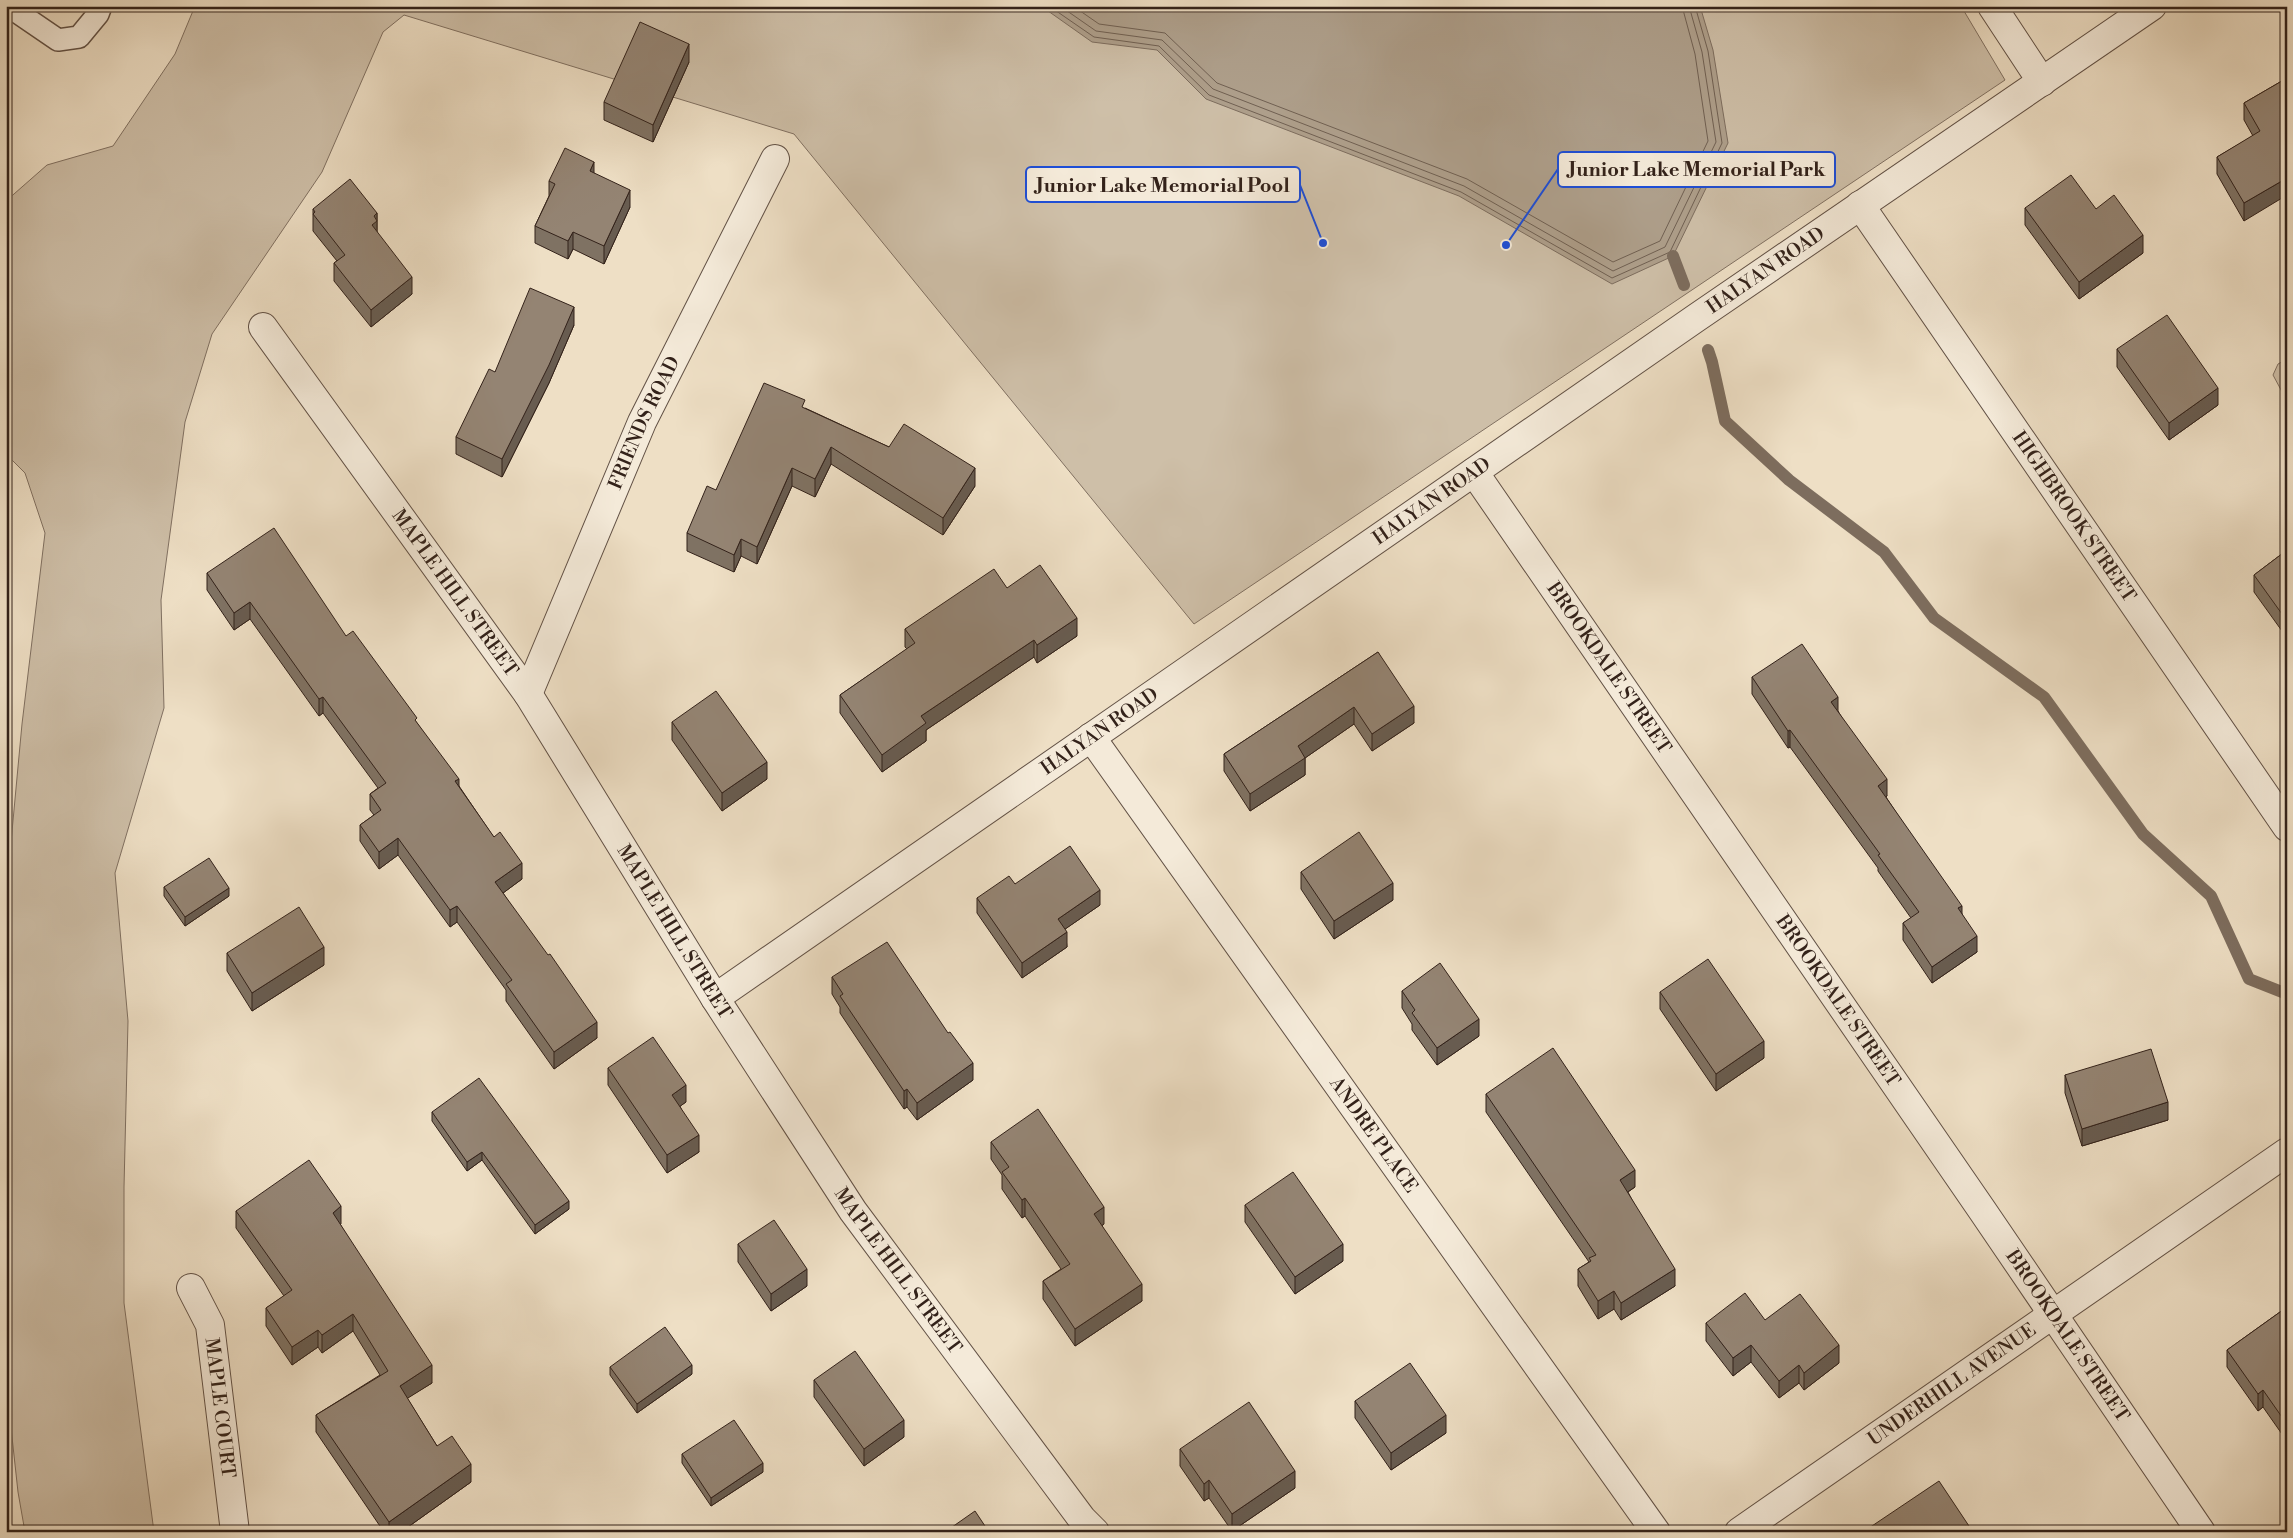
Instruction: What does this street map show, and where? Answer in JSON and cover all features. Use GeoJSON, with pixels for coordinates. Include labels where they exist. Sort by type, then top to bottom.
{"type":"FeatureCollection","features":[{"type":"Feature","properties":{"kind":"street"},"geometry":{"type":"LineString","coordinates":[[1992,6],[2042,82]]}},
{"type":"Feature","properties":{"kind":"street","name":"HALYAN ROAD"},"geometry":{"type":"LineString","coordinates":[[714,998],[1860,205],[2152,6]]}},
{"type":"Feature","properties":{"kind":"street","name":"FRIENDS ROAD"},"geometry":{"type":"LineString","coordinates":[[528,694],[642,422],[775,159]]}},
{"type":"Feature","properties":{"kind":"street","name":"HIGHBROOK STREET"},"geometry":{"type":"LineString","coordinates":[[1860,205],[2287,828]]}},
{"type":"Feature","properties":{"kind":"street","name":"MAPLE HILL STREET"},"geometry":{"type":"LineString","coordinates":[[264,327],[528,694],[714,998],[852,1211],[1094,1532]]}},
{"type":"Feature","properties":{"kind":"street","name":"BROOKDALE STREET"},"geometry":{"type":"LineString","coordinates":[[1474,472],[2201,1532]]}},
{"type":"Feature","properties":{"kind":"street","name":"ANDRE PLACE"},"geometry":{"type":"LineString","coordinates":[[1092,737],[1656,1532]]}},
{"type":"Feature","properties":{"kind":"street","name":"UNDERHILL AVENUE"},"geometry":{"type":"LineString","coordinates":[[1739,1532],[2287,1152]]}},
{"type":"Feature","properties":{"kind":"street","name":"MAPLE COURT"},"geometry":{"type":"LineString","coordinates":[[191,1288],[210,1326],[235,1532]]}},
{"type":"Feature","properties":{"kind":"lane"},"geometry":{"type":"LineString","coordinates":[[13,6],[17,12],[58,40],[78,37],[98,14],[102,6]]}},
{"type":"Feature","properties":{"kind":"shaded area"},"geometry":{"type":"Polygon","coordinates":[[[195,6],[1961,6],[2005,80],[1194,624],[794,134],[404,15],[383,32],[322,172],[212,334],[185,422],[161,600],[164,708],[115,873],[128,1021],[124,1187],[124,1303],[154,1532],[25,1532],[18,1492],[6,1382],[6,896],[22,724],[45,533],[25,473],[6,454],[6,201],[47,165],[113,146],[175,54],[195,6]]]}},
{"type":"Feature","properties":{"kind":"shaded area"},"geometry":{"type":"Polygon","coordinates":[[[2287,359],[2287,401],[2273,375],[2278,364],[2287,359]]]}},
{"type":"Feature","properties":{"kind":"water"},"geometry":{"type":"Polygon","coordinates":[[[1041,6],[1700,6],[1713,50],[1728,143],[1673,256],[1612,284],[1459,196],[1206,99],[1157,50],[1092,42],[1041,6]]]}},
{"type":"Feature","properties":{"kind":"building"},"geometry":{"type":"Polygon","coordinates":[[[640,22],[689,44],[653,125],[604,102],[640,22]]]}},
{"type":"Feature","properties":{"kind":"building"},"geometry":{"type":"Polygon","coordinates":[[[2287,78],[2287,178],[2244,203],[2217,157],[2260,131],[2244,103],[2287,78]]]}},
{"type":"Feature","properties":{"kind":"building"},"geometry":{"type":"Polygon","coordinates":[[[565,148],[594,162],[590,171],[630,190],[604,246],[573,232],[568,241],[535,226],[555,184],[549,181],[565,148]]]}},
{"type":"Feature","properties":{"kind":"building"},"geometry":{"type":"Polygon","coordinates":[[[2071,175],[2096,209],[2114,195],[2143,235],[2079,282],[2025,208],[2071,175]]]}},
{"type":"Feature","properties":{"kind":"building"},"geometry":{"type":"Polygon","coordinates":[[[350,179],[377,213],[374,216],[377,221],[372,225],[412,277],[371,310],[334,263],[345,255],[313,214],[315,212],[313,209],[350,179]]]}},
{"type":"Feature","properties":{"kind":"building"},"geometry":{"type":"Polygon","coordinates":[[[530,288],[574,307],[549,365],[502,459],[456,437],[489,369],[495,372],[530,288]]]}},
{"type":"Feature","properties":{"kind":"building"},"geometry":{"type":"Polygon","coordinates":[[[2167,315],[2218,388],[2169,423],[2117,349],[2167,315]]]}},
{"type":"Feature","properties":{"kind":"building"},"geometry":{"type":"Polygon","coordinates":[[[764,383],[805,400],[802,407],[889,447],[904,424],[975,468],[943,518],[831,447],[815,479],[792,468],[757,547],[741,539],[734,555],[687,533],[707,486],[716,490],[764,383]]]}},
{"type":"Feature","properties":{"kind":"building"},"geometry":{"type":"Polygon","coordinates":[[[274,528],[346,636],[353,631],[417,718],[415,720],[459,779],[455,781],[494,837],[500,832],[522,863],[495,882],[548,955],[550,954],[597,1022],[554,1052],[506,984],[512,980],[457,906],[450,910],[398,838],[379,852],[360,825],[381,810],[370,794],[386,783],[323,697],[319,699],[250,602],[234,613],[207,573],[274,528]]]}},
{"type":"Feature","properties":{"kind":"building"},"geometry":{"type":"Polygon","coordinates":[[[2287,550],[2287,621],[2254,575],[2287,550]]]}},
{"type":"Feature","properties":{"kind":"building"},"geometry":{"type":"Polygon","coordinates":[[[1040,565],[1077,618],[1037,645],[1034,640],[921,716],[926,723],[882,755],[840,695],[915,643],[905,629],[994,569],[1007,588],[1040,565]]]}},
{"type":"Feature","properties":{"kind":"building"},"geometry":{"type":"Polygon","coordinates":[[[1802,644],[1838,697],[1831,702],[1887,779],[1878,786],[1962,906],[1958,908],[1977,936],[1932,967],[1903,923],[1919,912],[1878,855],[1880,854],[1790,730],[1788,731],[1752,677],[1802,644]]]}},
{"type":"Feature","properties":{"kind":"building"},"geometry":{"type":"Polygon","coordinates":[[[1378,652],[1414,706],[1372,734],[1354,707],[1298,746],[1305,758],[1250,794],[1224,754],[1378,652]]]}},
{"type":"Feature","properties":{"kind":"building"},"geometry":{"type":"Polygon","coordinates":[[[716,691],[767,762],[722,793],[672,722],[716,691]]]}},
{"type":"Feature","properties":{"kind":"building"},"geometry":{"type":"Polygon","coordinates":[[[1359,832],[1393,883],[1334,921],[1301,872],[1359,832]]]}},
{"type":"Feature","properties":{"kind":"building"},"geometry":{"type":"Polygon","coordinates":[[[1070,846],[1100,890],[1058,919],[1067,932],[1022,963],[977,898],[1009,876],[1015,884],[1070,846]]]}},
{"type":"Feature","properties":{"kind":"building"},"geometry":{"type":"Polygon","coordinates":[[[209,858],[229,888],[185,917],[164,887],[209,858]]]}},
{"type":"Feature","properties":{"kind":"building"},"geometry":{"type":"Polygon","coordinates":[[[299,907],[324,947],[252,993],[227,953],[299,907]]]}},
{"type":"Feature","properties":{"kind":"building"},"geometry":{"type":"Polygon","coordinates":[[[887,942],[948,1033],[950,1032],[973,1063],[917,1103],[907,1089],[904,1091],[840,996],[843,994],[832,977],[887,942]]]}},
{"type":"Feature","properties":{"kind":"building"},"geometry":{"type":"Polygon","coordinates":[[[1708,959],[1764,1041],[1716,1074],[1660,992],[1708,959]]]}},
{"type":"Feature","properties":{"kind":"building"},"geometry":{"type":"Polygon","coordinates":[[[1440,963],[1479,1019],[1437,1048],[1412,1013],[1415,1010],[1402,991],[1440,963]]]}},
{"type":"Feature","properties":{"kind":"building"},"geometry":{"type":"Polygon","coordinates":[[[653,1037],[686,1085],[672,1095],[699,1135],[667,1155],[608,1068],[653,1037]]]}},
{"type":"Feature","properties":{"kind":"building"},"geometry":{"type":"Polygon","coordinates":[[[1553,1048],[1635,1170],[1620,1180],[1675,1269],[1621,1303],[1614,1291],[1598,1301],[1578,1269],[1591,1261],[1589,1258],[1596,1255],[1486,1094],[1553,1048]]]}},
{"type":"Feature","properties":{"kind":"building"},"geometry":{"type":"Polygon","coordinates":[[[2151,1049],[2168,1102],[2082,1129],[2065,1075],[2151,1049]]]}},
{"type":"Feature","properties":{"kind":"building"},"geometry":{"type":"Polygon","coordinates":[[[479,1078],[569,1201],[535,1225],[482,1152],[467,1162],[432,1112],[479,1078]]]}},
{"type":"Feature","properties":{"kind":"building"},"geometry":{"type":"Polygon","coordinates":[[[1038,1109],[1104,1207],[1094,1214],[1142,1284],[1075,1329],[1043,1281],[1070,1264],[1025,1198],[1022,1200],[1002,1172],[1009,1167],[991,1142],[1038,1109]]]}},
{"type":"Feature","properties":{"kind":"building"},"geometry":{"type":"Polygon","coordinates":[[[309,1160],[341,1206],[333,1213],[432,1365],[400,1386],[437,1446],[452,1436],[471,1464],[389,1522],[316,1415],[388,1371],[353,1314],[322,1335],[318,1330],[292,1347],[266,1308],[292,1290],[236,1211],[309,1160]]]}},
{"type":"Feature","properties":{"kind":"building"},"geometry":{"type":"Polygon","coordinates":[[[1293,1172],[1343,1244],[1295,1277],[1245,1205],[1293,1172]]]}},
{"type":"Feature","properties":{"kind":"building"},"geometry":{"type":"Polygon","coordinates":[[[774,1220],[807,1269],[771,1294],[738,1244],[774,1220]]]}},
{"type":"Feature","properties":{"kind":"building"},"geometry":{"type":"Polygon","coordinates":[[[1745,1293],[1765,1320],[1800,1294],[1839,1345],[1804,1373],[1799,1365],[1779,1381],[1751,1345],[1733,1358],[1706,1323],[1745,1293]]]}},
{"type":"Feature","properties":{"kind":"building"},"geometry":{"type":"Polygon","coordinates":[[[2287,1307],[2287,1417],[2284,1420],[2263,1390],[2258,1394],[2227,1350],[2287,1307]]]}},
{"type":"Feature","properties":{"kind":"building"},"geometry":{"type":"Polygon","coordinates":[[[665,1327],[692,1365],[637,1404],[610,1367],[665,1327]]]}},
{"type":"Feature","properties":{"kind":"building"},"geometry":{"type":"Polygon","coordinates":[[[855,1351],[904,1420],[864,1449],[814,1380],[855,1351]]]}},
{"type":"Feature","properties":{"kind":"building"},"geometry":{"type":"Polygon","coordinates":[[[1410,1363],[1446,1415],[1391,1453],[1355,1401],[1410,1363]]]}},
{"type":"Feature","properties":{"kind":"building"},"geometry":{"type":"Polygon","coordinates":[[[1249,1402],[1295,1471],[1232,1514],[1209,1480],[1204,1484],[1180,1449],[1249,1402]]]}},
{"type":"Feature","properties":{"kind":"building"},"geometry":{"type":"Polygon","coordinates":[[[734,1420],[763,1463],[711,1498],[682,1454],[734,1420]]]}},
{"type":"Feature","properties":{"kind":"building"},"geometry":{"type":"Polygon","coordinates":[[[1939,1481],[1973,1532],[1863,1532],[1939,1481]]]}},
{"type":"Feature","properties":{"kind":"building"},"geometry":{"type":"Polygon","coordinates":[[[975,1511],[989,1532],[945,1532],[975,1511]]]}},
{"type":"Feature","properties":{"kind":"waterway"},"geometry":{"type":"LineString","coordinates":[[1673,256],[1684,285]]}},
{"type":"Feature","properties":{"kind":"waterway"},"geometry":{"type":"LineString","coordinates":[[1708,350],[1725,421],[1789,480],[1884,552],[1934,618],[2044,697],[2143,834],[2211,896],[2249,979],[2287,994]]}},
{"type":"Feature","properties":{"kind":"place","name":"Junior Lake Memorial Pool"},"geometry":{"type":"Point","coordinates":[1323,243]}},
{"type":"Feature","properties":{"kind":"place","name":"Junior Lake Memorial Park"},"geometry":{"type":"Point","coordinates":[1506,245]}}]}
